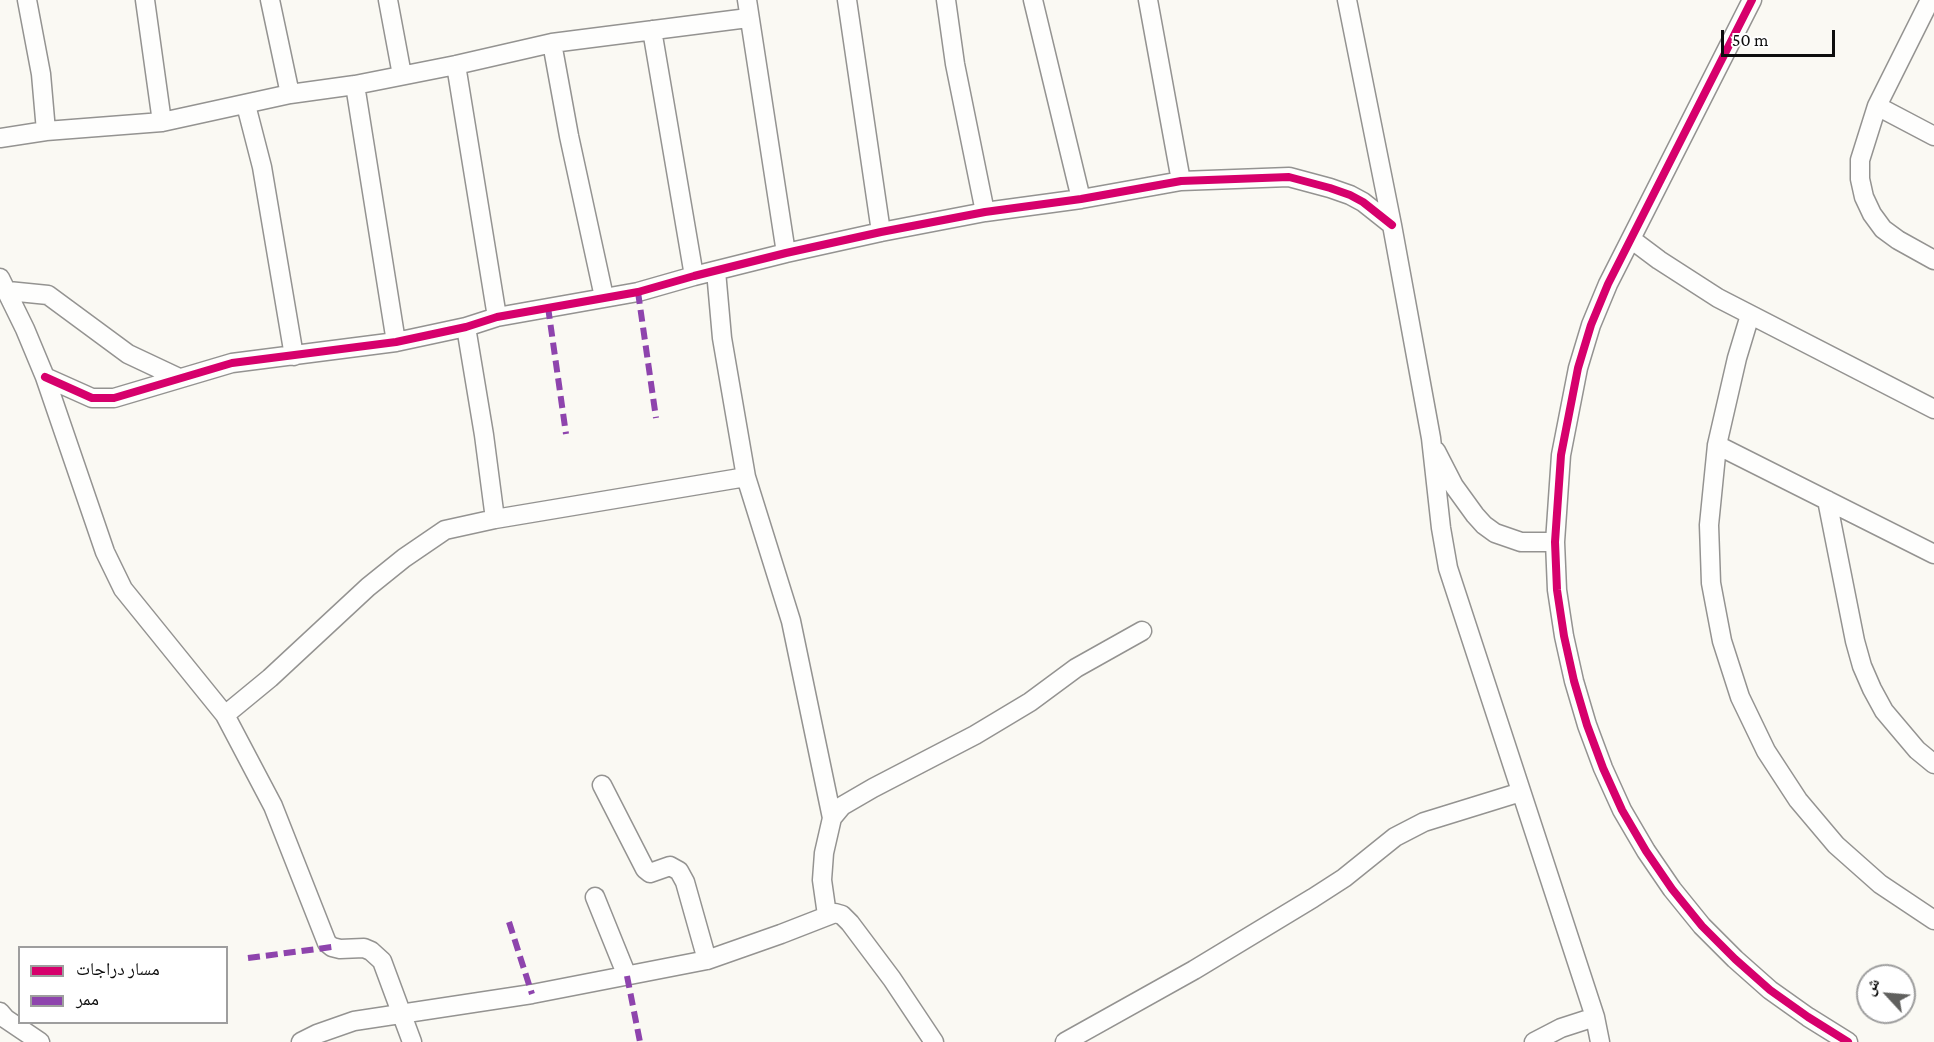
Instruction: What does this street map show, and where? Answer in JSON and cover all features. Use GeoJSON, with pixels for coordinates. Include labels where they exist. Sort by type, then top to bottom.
{"type":"FeatureCollection","features":[{"type":"Feature","properties":{"kind":"street"},"geometry":{"type":"LineString","coordinates":[[27,0],[41,74],[46,131]]}},
{"type":"Feature","properties":{"kind":"street"},"geometry":{"type":"LineString","coordinates":[[145,0],[162,122]]}},
{"type":"Feature","properties":{"kind":"street"},"geometry":{"type":"LineString","coordinates":[[270,0],[290,94]]}},
{"type":"Feature","properties":{"kind":"street"},"geometry":{"type":"LineString","coordinates":[[388,0],[402,75]]}},
{"type":"Feature","properties":{"kind":"street"},"geometry":{"type":"LineString","coordinates":[[847,0],[881,232]]}},
{"type":"Feature","properties":{"kind":"street"},"geometry":{"type":"LineString","coordinates":[[946,0],[955,64],[985,212]]}},
{"type":"Feature","properties":{"kind":"street"},"geometry":{"type":"LineString","coordinates":[[1033,0],[1081,199]]}},
{"type":"Feature","properties":{"kind":"street"},"geometry":{"type":"LineString","coordinates":[[1148,0],[1181,181]]}},
{"type":"Feature","properties":{"kind":"street"},"geometry":{"type":"LineString","coordinates":[[1347,0],[1392,225],[1431,438],[1448,568],[1595,1017],[1600,1042]]}},
{"type":"Feature","properties":{"kind":"street"},"geometry":{"type":"LineString","coordinates":[[1752,0],[1608,284],[1578,368],[1560,455],[1555,543],[1557,590],[1564,636],[1587,725],[1622,810],[1646,851],[1672,889],[1735,959],[1770,990],[1848,1042]]}},
{"type":"Feature","properties":{"kind":"street"},"geometry":{"type":"LineString","coordinates":[[1930,0],[1877,106],[1860,160],[1860,179],[1864,197],[1872,214],[1883,228],[1898,240],[1934,260]]}},
{"type":"Feature","properties":{"kind":"street"},"geometry":{"type":"LineString","coordinates":[[0,138],[46,131],[162,122],[290,94],[355,85],[456,65],[552,43],[652,30],[748,9],[786,253]]}},
{"type":"Feature","properties":{"kind":"street"},"geometry":{"type":"LineString","coordinates":[[652,30],[694,276]]}},
{"type":"Feature","properties":{"kind":"street"},"geometry":{"type":"LineString","coordinates":[[552,43],[569,136],[604,297]]}},
{"type":"Feature","properties":{"kind":"street"},"geometry":{"type":"LineString","coordinates":[[456,65],[497,317]]}},
{"type":"Feature","properties":{"kind":"street"},"geometry":{"type":"LineString","coordinates":[[355,85],[396,342]]}},
{"type":"Feature","properties":{"kind":"street"},"geometry":{"type":"LineString","coordinates":[[246,105],[262,167],[294,356]]}},
{"type":"Feature","properties":{"kind":"street"},"geometry":{"type":"LineString","coordinates":[[1877,106],[1934,136]]}},
{"type":"Feature","properties":{"kind":"street"},"geometry":{"type":"LineString","coordinates":[[45,377],[92,399],[114,399],[232,363],[396,342],[466,327],[497,317],[638,292],[786,253],[881,232],[985,212],[1081,199],[1181,181],[1289,177],[1350,195],[1363,202],[1392,225]]}},
{"type":"Feature","properties":{"kind":"street"},"geometry":{"type":"LineString","coordinates":[[1631,239],[1688,280],[1750,315],[1934,409]]}},
{"type":"Feature","properties":{"kind":"street"},"geometry":{"type":"LineString","coordinates":[[716,271],[722,338],[746,477],[791,621],[832,818],[824,853],[822,880],[827,915]]}},
{"type":"Feature","properties":{"kind":"street"},"geometry":{"type":"LineString","coordinates":[[4,285],[48,295],[128,354],[179,378]]}},
{"type":"Feature","properties":{"kind":"street"},"geometry":{"type":"LineString","coordinates":[[4,285],[45,377],[105,552],[123,589],[225,715],[273,806],[327,943],[332,947],[364,948],[378,955],[403,1014],[412,1042]]}},
{"type":"Feature","properties":{"kind":"street"},"geometry":{"type":"LineString","coordinates":[[1750,315],[1737,358],[1717,445],[1709,525],[1710,584],[1722,641],[1740,698],[1766,751],[1798,800],[1836,845],[1880,884],[1934,920]]}},
{"type":"Feature","properties":{"kind":"street"},"geometry":{"type":"LineString","coordinates":[[466,327],[495,519]]}},
{"type":"Feature","properties":{"kind":"street"},"geometry":{"type":"LineString","coordinates":[[1431,438],[1454,486],[1484,525],[1496,533],[1521,542],[1555,543]]}},
{"type":"Feature","properties":{"kind":"street"},"geometry":{"type":"LineString","coordinates":[[1717,445],[1934,554]]}},
{"type":"Feature","properties":{"kind":"street"},"geometry":{"type":"LineString","coordinates":[[225,715],[270,678],[368,587],[404,558],[445,530],[495,519],[746,477]]}},
{"type":"Feature","properties":{"kind":"street"},"geometry":{"type":"LineString","coordinates":[[1827,500],[1862,666],[1884,711],[1899,731],[1934,764]]}},
{"type":"Feature","properties":{"kind":"street"},"geometry":{"type":"LineString","coordinates":[[832,818],[842,806],[975,735],[1030,702],[1076,668],[1142,631]]}},
{"type":"Feature","properties":{"kind":"street"},"geometry":{"type":"LineString","coordinates":[[602,784],[645,869],[650,873],[670,866],[679,871],[685,882],[707,960]]}},
{"type":"Feature","properties":{"kind":"street"},"geometry":{"type":"LineString","coordinates":[[1065,1042],[1194,970],[1313,898],[1344,878],[1395,837],[1424,822],[1521,792]]}},
{"type":"Feature","properties":{"kind":"street"},"geometry":{"type":"LineString","coordinates":[[595,897],[627,976]]}},
{"type":"Feature","properties":{"kind":"street"},"geometry":{"type":"LineString","coordinates":[[301,1042],[354,1021],[532,994],[707,960],[835,913],[842,915],[850,923],[892,979],[934,1042]]}},
{"type":"Feature","properties":{"kind":"street"},"geometry":{"type":"LineString","coordinates":[[0,1012],[40,1042]]}},
{"type":"Feature","properties":{"kind":"street"},"geometry":{"type":"LineString","coordinates":[[1534,1042],[1561,1028],[1595,1017]]}},
{"type":"Feature","properties":{"kind":"marked path"},"geometry":{"type":"LineString","coordinates":[[638,292],[656,418]]}},
{"type":"Feature","properties":{"kind":"marked path"},"geometry":{"type":"LineString","coordinates":[[548,307],[566,434]]}},
{"type":"Feature","properties":{"kind":"marked path"},"geometry":{"type":"LineString","coordinates":[[509,922],[532,994]]}},
{"type":"Feature","properties":{"kind":"marked path"},"geometry":{"type":"LineString","coordinates":[[248,958],[332,947]]}},
{"type":"Feature","properties":{"kind":"marked path"},"geometry":{"type":"LineString","coordinates":[[627,976],[640,1042]]}},
{"type":"Feature","properties":{"kind":"cycle path"},"geometry":{"type":"LineString","coordinates":[[1752,0],[1608,284],[1591,325],[1578,368],[1561,455],[1555,542],[1557,590],[1564,636],[1587,725],[1622,810],[1646,851],[1672,889],[1702,926],[1735,959],[1770,990],[1848,1042]]}},
{"type":"Feature","properties":{"kind":"cycle path"},"geometry":{"type":"LineString","coordinates":[[45,377],[92,398],[114,398],[232,363],[396,342],[466,327],[497,317],[638,292],[786,253],[881,232],[985,212],[1081,199],[1181,181],[1289,177],[1350,195],[1363,202],[1392,225]]}}]}
